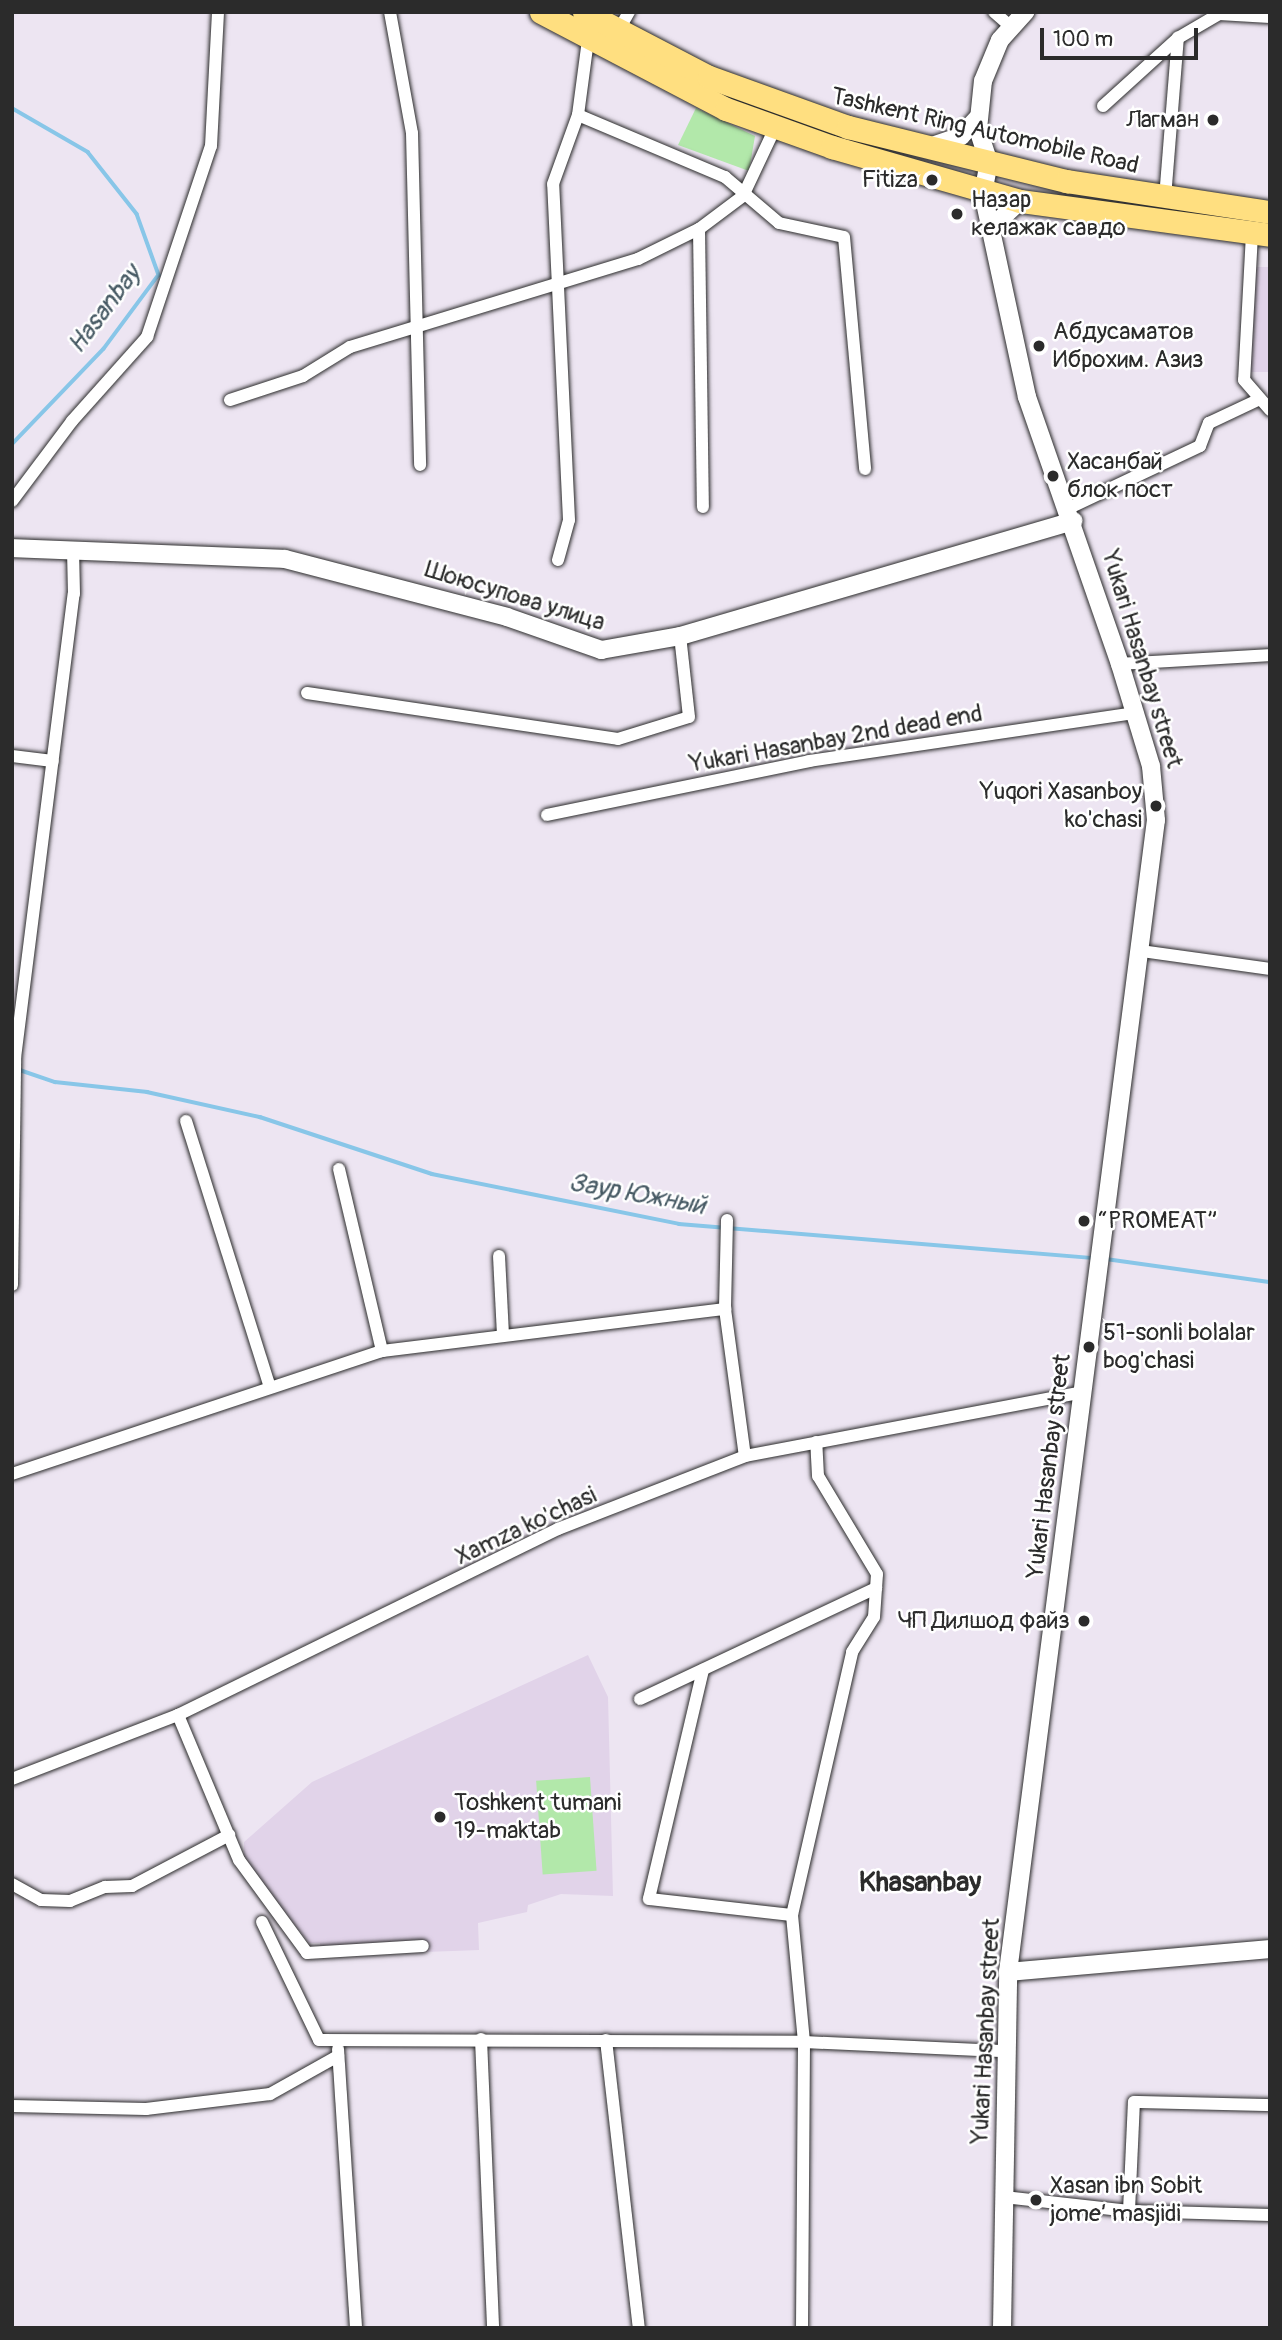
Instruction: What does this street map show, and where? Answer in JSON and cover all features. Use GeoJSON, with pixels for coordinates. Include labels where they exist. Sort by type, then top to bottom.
{"type":"FeatureCollection","features":[{"type":"Feature","properties":{"kind":"highway","name":"Tashkent Ring Automobile Road"},"geometry":{"type":"LineString","coordinates":[[541,12],[588,40],[783,131],[983,193],[1152,222],[1261,235]]}},
{"type":"Feature","properties":{"kind":"highway","name":"Tashkent Ring Automobile Road"},"geometry":{"type":"LineString","coordinates":[[584,12],[624,22],[799,112],[918,147],[1160,198],[1270,212]]}},
{"type":"Feature","properties":{"kind":"highway"},"geometry":{"type":"LineString","coordinates":[[783,131],[799,112]]}},
{"type":"Feature","properties":{"kind":"highway"},"geometry":{"type":"LineString","coordinates":[[1152,222],[1160,198]]}},
{"type":"Feature","properties":{"kind":"street"},"geometry":{"type":"LineString","coordinates":[[12,501],[72,421],[147,337],[211,146],[218,12]]}},
{"type":"Feature","properties":{"kind":"street"},"geometry":{"type":"LineString","coordinates":[[390,12],[412,133],[420,465]]}},
{"type":"Feature","properties":{"kind":"street"},"geometry":{"type":"LineString","coordinates":[[994,12],[1010,26]]}},
{"type":"Feature","properties":{"kind":"street"},"geometry":{"type":"LineString","coordinates":[[983,193],[989,163],[978,118],[988,64],[1010,26],[1025,12]]}},
{"type":"Feature","properties":{"kind":"street"},"geometry":{"type":"LineString","coordinates":[[1103,106],[1178,38],[1219,15],[1270,17]]}},
{"type":"Feature","properties":{"kind":"street"},"geometry":{"type":"LineString","coordinates":[[1160,198],[1178,38]]}},
{"type":"Feature","properties":{"kind":"street"},"geometry":{"type":"LineString","coordinates":[[558,560],[569,520],[553,184],[578,115],[588,40]]}},
{"type":"Feature","properties":{"kind":"street"},"geometry":{"type":"LineString","coordinates":[[578,115],[725,177],[743,196],[779,223],[844,237],[865,469]]}},
{"type":"Feature","properties":{"kind":"street"},"geometry":{"type":"LineString","coordinates":[[918,147],[954,140],[978,118]]}},
{"type":"Feature","properties":{"kind":"street"},"geometry":{"type":"LineString","coordinates":[[230,400],[303,376],[350,347],[638,259],[699,229],[743,196],[783,131]]}},
{"type":"Feature","properties":{"kind":"street","name":"Yukari Hasanbay street"},"geometry":{"type":"LineString","coordinates":[[983,193],[993,226],[1027,397],[1072,514],[1120,664],[1135,713],[1156,806],[1104,1242],[1008,1972],[1002,2328]]}},
{"type":"Feature","properties":{"kind":"street"},"geometry":{"type":"LineString","coordinates":[[993,226],[1020,201]]}},
{"type":"Feature","properties":{"kind":"street"},"geometry":{"type":"LineString","coordinates":[[699,229],[703,507]]}},
{"type":"Feature","properties":{"kind":"street"},"geometry":{"type":"LineString","coordinates":[[1261,235],[1244,380],[1270,410]]}},
{"type":"Feature","properties":{"kind":"street"},"geometry":{"type":"LineString","coordinates":[[1072,514],[1200,446],[1209,424],[1261,399]]}},
{"type":"Feature","properties":{"kind":"street","name":"Шоюсупова улица"},"geometry":{"type":"LineString","coordinates":[[12,548],[285,559],[508,617],[601,650],[680,636],[1072,514]]}},
{"type":"Feature","properties":{"kind":"street"},"geometry":{"type":"LineString","coordinates":[[12,1285],[14,1057],[74,594],[73,549]]}},
{"type":"Feature","properties":{"kind":"street"},"geometry":{"type":"LineString","coordinates":[[307,693],[618,739],[689,717],[693,709],[677,655],[680,636]]}},
{"type":"Feature","properties":{"kind":"street"},"geometry":{"type":"LineString","coordinates":[[1120,664],[1270,656]]}},
{"type":"Feature","properties":{"kind":"street","name":"Yukari Hasanbay 2nd dead end"},"geometry":{"type":"LineString","coordinates":[[547,815],[809,761],[1135,713]]}},
{"type":"Feature","properties":{"kind":"street"},"geometry":{"type":"LineString","coordinates":[[12,756],[53,761]]}},
{"type":"Feature","properties":{"kind":"street"},"geometry":{"type":"LineString","coordinates":[[1140,951],[1270,969]]}},
{"type":"Feature","properties":{"kind":"street"},"geometry":{"type":"LineString","coordinates":[[186,1121],[269,1384]]}},
{"type":"Feature","properties":{"kind":"street"},"geometry":{"type":"LineString","coordinates":[[339,1169],[382,1351]]}},
{"type":"Feature","properties":{"kind":"street"},"geometry":{"type":"LineString","coordinates":[[727,1220],[725,1309],[745,1456]]}},
{"type":"Feature","properties":{"kind":"street"},"geometry":{"type":"LineString","coordinates":[[499,1256],[503,1334]]}},
{"type":"Feature","properties":{"kind":"street"},"geometry":{"type":"LineString","coordinates":[[12,1474],[269,1384],[382,1351],[503,1334],[725,1309]]}},
{"type":"Feature","properties":{"kind":"street","name":"Xamza ko'chasi"},"geometry":{"type":"LineString","coordinates":[[12,1779],[178,1715],[558,1530],[745,1456],[1083,1392]]}},
{"type":"Feature","properties":{"kind":"street"},"geometry":{"type":"LineString","coordinates":[[802,2328],[804,2042],[792,1915],[852,1652],[874,1617],[877,1574],[818,1476],[816,1441]]}},
{"type":"Feature","properties":{"kind":"street"},"geometry":{"type":"LineString","coordinates":[[640,1699],[876,1588]]}},
{"type":"Feature","properties":{"kind":"street"},"geometry":{"type":"LineString","coordinates":[[703,1670],[649,1899],[792,1915]]}},
{"type":"Feature","properties":{"kind":"street"},"geometry":{"type":"LineString","coordinates":[[178,1715],[239,1860],[307,1953],[423,1946]]}},
{"type":"Feature","properties":{"kind":"street"},"geometry":{"type":"LineString","coordinates":[[12,1884],[41,1900],[71,1901],[104,1887],[132,1886],[229,1835]]}},
{"type":"Feature","properties":{"kind":"street"},"geometry":{"type":"LineString","coordinates":[[262,1922],[313,2037],[804,2042],[1006,2051]]}},
{"type":"Feature","properties":{"kind":"street"},"geometry":{"type":"LineString","coordinates":[[1008,1972],[1270,1949]]}},
{"type":"Feature","properties":{"kind":"street"},"geometry":{"type":"LineString","coordinates":[[337,2039],[356,2328]]}},
{"type":"Feature","properties":{"kind":"street"},"geometry":{"type":"LineString","coordinates":[[481,2039],[493,2328]]}},
{"type":"Feature","properties":{"kind":"street"},"geometry":{"type":"LineString","coordinates":[[606,2040],[639,2328]]}},
{"type":"Feature","properties":{"kind":"street"},"geometry":{"type":"LineString","coordinates":[[12,2106],[146,2109],[270,2094],[338,2056]]}},
{"type":"Feature","properties":{"kind":"street"},"geometry":{"type":"LineString","coordinates":[[1129,2211],[1134,2102],[1270,2105]]}},
{"type":"Feature","properties":{"kind":"street"},"geometry":{"type":"LineString","coordinates":[[1004,2197],[1129,2211],[1270,2215]]}},
{"type":"Feature","properties":{"kind":"shaded area"},"geometry":{"type":"Polygon","coordinates":[[[1247,267],[1270,267],[1270,372],[1247,372],[1247,267]]]}},
{"type":"Feature","properties":{"kind":"shaded area","name":"Toshkent tumani 19-maktab"},"geometry":{"type":"Polygon","coordinates":[[[588,1655],[608,1697],[613,1896],[561,1894],[528,1905],[527,1912],[478,1923],[479,1950],[320,1956],[320,1943],[309,1943],[244,1860],[244,1842],[312,1782],[588,1655]]]}},
{"type":"Feature","properties":{"kind":"green space"},"geometry":{"type":"Polygon","coordinates":[[[696,108],[755,136],[749,171],[678,145],[696,108]]]}},
{"type":"Feature","properties":{"kind":"green space"},"geometry":{"type":"Polygon","coordinates":[[[590,1777],[597,1871],[543,1875],[536,1781],[590,1777]]]}},
{"type":"Feature","properties":{"kind":"waterway","name":"Hasanbay"},"geometry":{"type":"LineString","coordinates":[[12,108],[88,152],[137,214],[159,275],[104,349],[12,445]]}},
{"type":"Feature","properties":{"kind":"waterway","name":"Заур Южный"},"geometry":{"type":"LineString","coordinates":[[17,1069],[55,1082],[147,1092],[260,1117],[432,1174],[679,1224],[1094,1258]]}},
{"type":"Feature","properties":{"kind":"waterway","name":"Заур Южный"},"geometry":{"type":"LineString","coordinates":[[1106,1259],[1270,1282]]}},
{"type":"Feature","properties":{"kind":"place","name":"Лагман"},"geometry":{"type":"Point","coordinates":[1213,120]}},
{"type":"Feature","properties":{"kind":"place","name":"Fitiza"},"geometry":{"type":"Point","coordinates":[932,180]}},
{"type":"Feature","properties":{"kind":"place","name":"Назар келажак савдо"},"geometry":{"type":"Point","coordinates":[957,214]}},
{"type":"Feature","properties":{"kind":"place","name":"Абдусаматов Иброхим. Азиз"},"geometry":{"type":"Point","coordinates":[1039,346]}},
{"type":"Feature","properties":{"kind":"place","name":"Хасанбай блок пост"},"geometry":{"type":"Point","coordinates":[1053,476]}},
{"type":"Feature","properties":{"kind":"place","name":"Yuqori Xasanboy ko'chasi"},"geometry":{"type":"Point","coordinates":[1156,806]}},
{"type":"Feature","properties":{"kind":"place","name":"“PROMEAT”"},"geometry":{"type":"Point","coordinates":[1084,1221]}},
{"type":"Feature","properties":{"kind":"place","name":"51-sonli bolalar bog'chasi"},"geometry":{"type":"Point","coordinates":[1089,1347]}},
{"type":"Feature","properties":{"kind":"place","name":"ЧП Дилшод файз"},"geometry":{"type":"Point","coordinates":[1084,1621]}},
{"type":"Feature","properties":{"kind":"place","name":"Toshkent tumani 19-maktab"},"geometry":{"type":"Point","coordinates":[440,1817]}},
{"type":"Feature","properties":{"kind":"place","name":"Xasan ibn Sobit jome’ masjidi"},"geometry":{"type":"Point","coordinates":[1036,2200]}},
{"type":"Feature","properties":{"kind":"district","name":"Khasanbay"},"geometry":{"type":"Point","coordinates":[920,1883]}}]}
